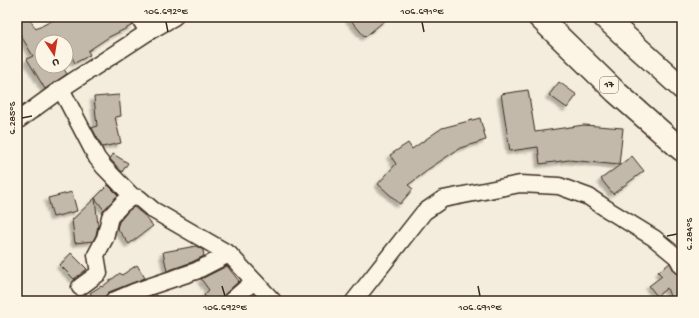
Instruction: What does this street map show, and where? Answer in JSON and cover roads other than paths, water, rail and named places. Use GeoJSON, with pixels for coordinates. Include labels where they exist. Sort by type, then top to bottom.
{"type":"FeatureCollection","features":[{"type":"Feature","properties":{"kind":"highway","name":"17"},"geometry":{"type":"LineString","coordinates":[[538,17],[616,92],[682,150]]}},
{"type":"Feature","properties":{"kind":"highway"},"geometry":{"type":"LineString","coordinates":[[604,17],[682,88]]}},
{"type":"Feature","properties":{"kind":"street"},"geometry":{"type":"LineString","coordinates":[[138,17],[148,32]]}},
{"type":"Feature","properties":{"kind":"street"},"geometry":{"type":"LineString","coordinates":[[17,122],[61,89],[148,32],[174,17]]}},
{"type":"Feature","properties":{"kind":"street"},"geometry":{"type":"LineString","coordinates":[[61,89],[97,158],[133,197],[139,198],[153,210],[229,254],[273,301]]}},
{"type":"Feature","properties":{"kind":"street"},"geometry":{"type":"LineString","coordinates":[[354,301],[424,212],[443,199],[520,184],[560,186],[589,197],[610,212],[654,238],[677,257],[682,266]]}},
{"type":"Feature","properties":{"kind":"street"},"geometry":{"type":"LineString","coordinates":[[80,287],[99,273],[96,255],[105,238],[110,217],[122,204],[133,197]]}},
{"type":"Feature","properties":{"kind":"street"},"geometry":{"type":"LineString","coordinates":[[113,301],[134,292],[196,271],[229,254]]}},
{"type":"Feature","properties":{"kind":"street"},"geometry":{"type":"LineString","coordinates":[[231,301],[254,281]]}}]}
